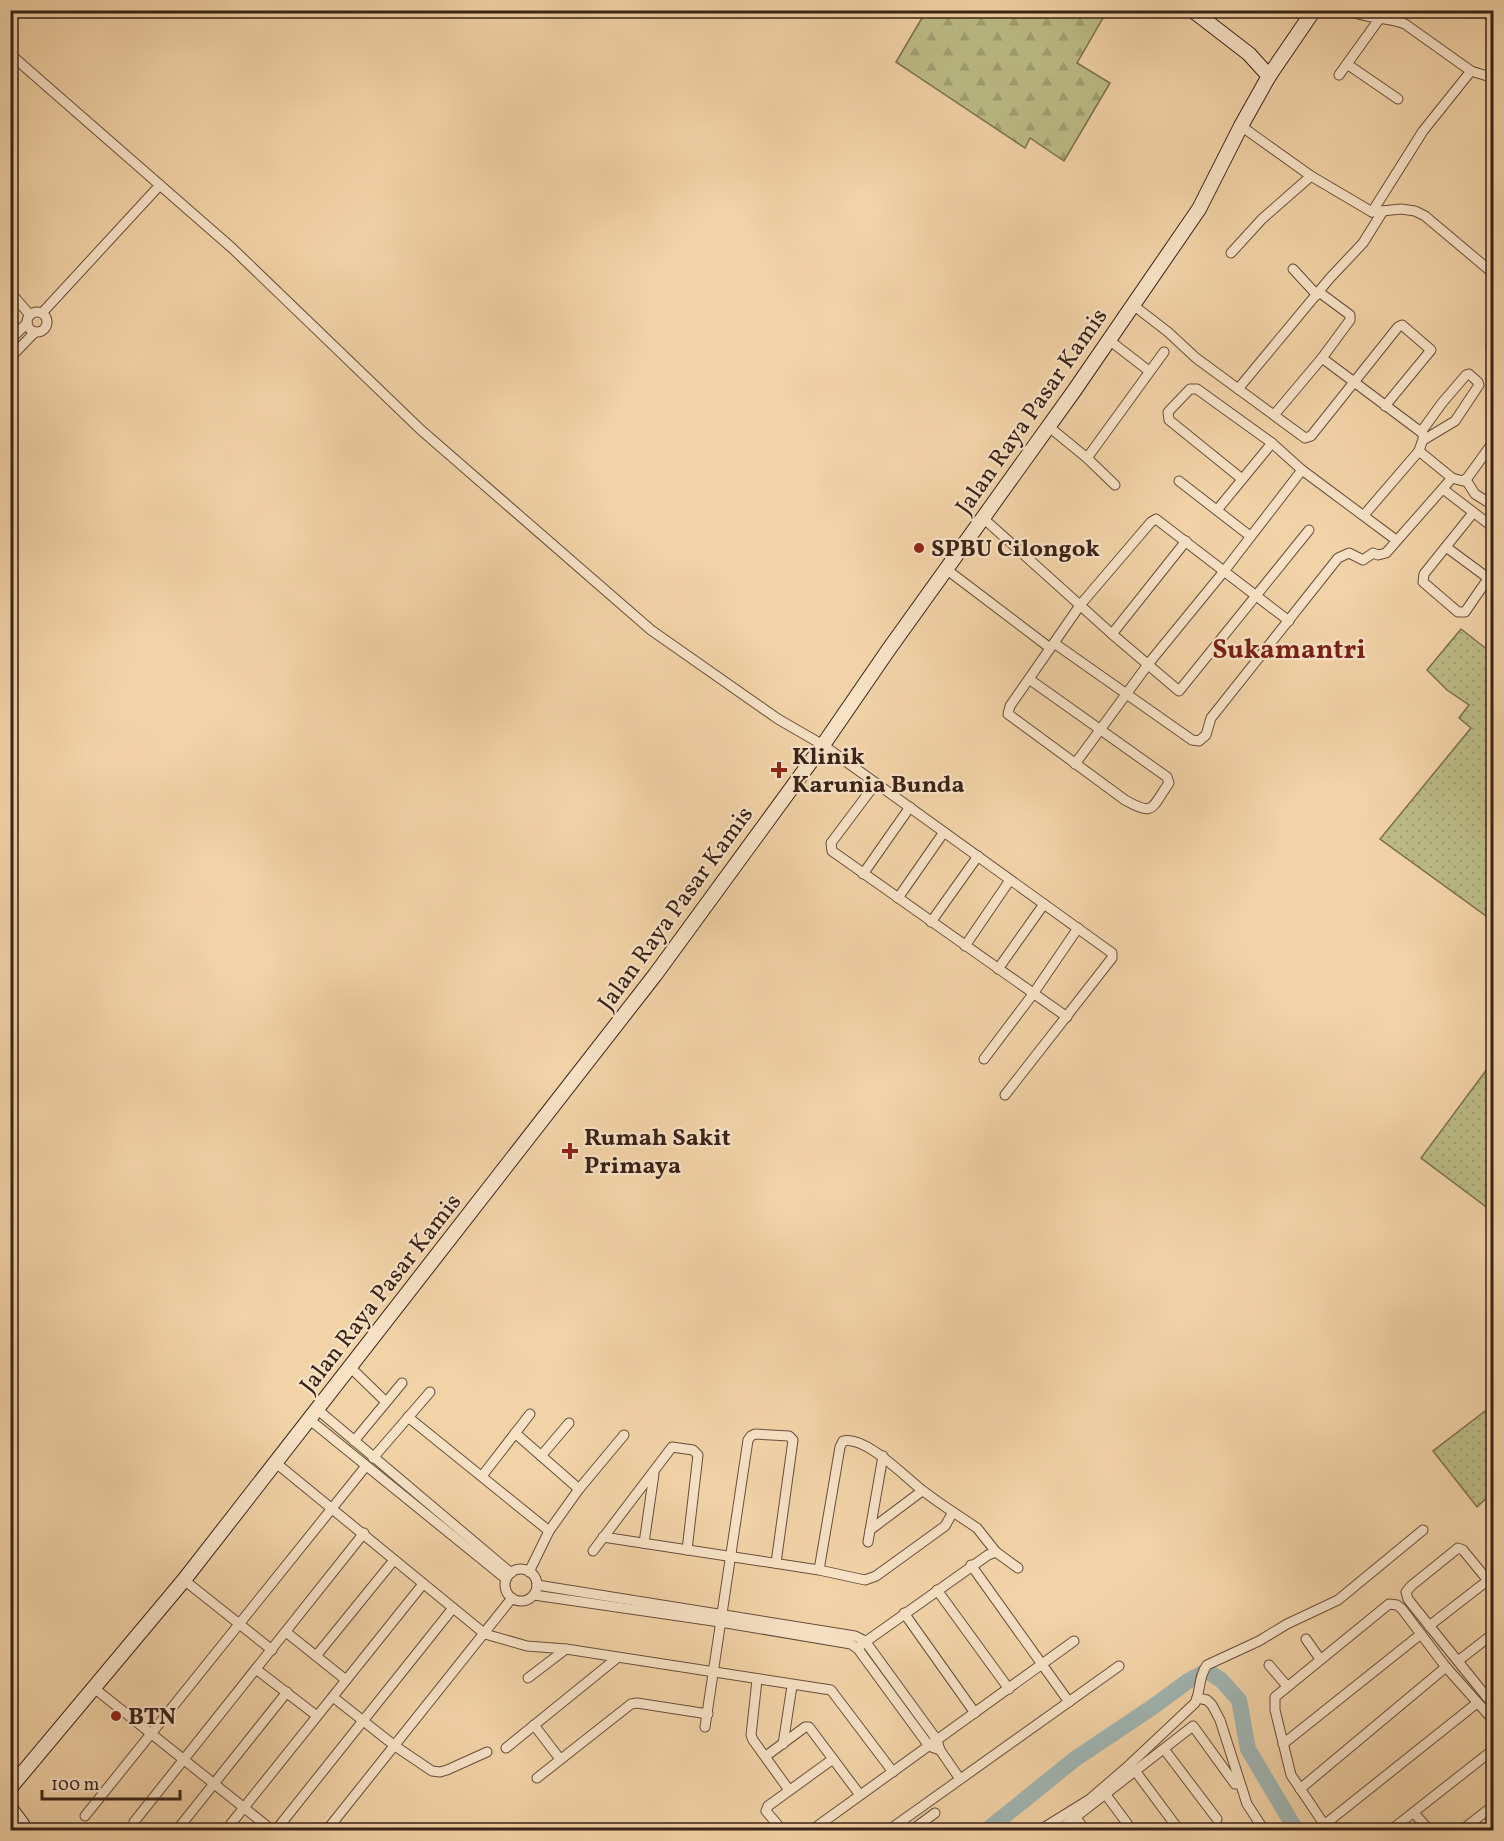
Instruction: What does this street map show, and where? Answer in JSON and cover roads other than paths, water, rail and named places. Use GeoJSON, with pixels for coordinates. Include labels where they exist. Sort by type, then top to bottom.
{"type":"FeatureCollection","features":[{"type":"Feature","properties":{"kind":"main road"},"geometry":{"type":"LineString","coordinates":[[1192,10],[1249,54],[1269,76]]}},
{"type":"Feature","properties":{"kind":"main road","name":"Jalan Raya Pasar Kamis"},"geometry":{"type":"LineString","coordinates":[[10,1788],[184,1580],[351,1368],[648,984],[824,745],[1199,209],[1269,76],[1314,10]]}},
{"type":"Feature","properties":{"kind":"main road"},"geometry":{"type":"LineString","coordinates":[[10,1808],[21,1824],[22,1830]]}},
{"type":"Feature","properties":{"kind":"street"},"geometry":{"type":"LineString","coordinates":[[1348,10],[1361,17],[1380,18],[1405,24],[1471,71],[1494,78]]}},
{"type":"Feature","properties":{"kind":"street"},"geometry":{"type":"LineString","coordinates":[[1339,75],[1380,18]]}},
{"type":"Feature","properties":{"kind":"street"},"geometry":{"type":"LineString","coordinates":[[10,54],[232,248],[421,430],[651,630],[778,719],[824,745],[1112,953],[1112,958],[1005,1095]]}},
{"type":"Feature","properties":{"kind":"street"},"geometry":{"type":"LineString","coordinates":[[1347,64],[1398,99]]}},
{"type":"Feature","properties":{"kind":"street"},"geometry":{"type":"LineString","coordinates":[[1372,212],[1423,131],[1471,71]]}},
{"type":"Feature","properties":{"kind":"street"},"geometry":{"type":"LineString","coordinates":[[1241,126],[1311,176],[1372,212],[1401,209],[1415,211],[1425,216],[1494,274]]}},
{"type":"Feature","properties":{"kind":"street"},"geometry":{"type":"LineString","coordinates":[[1232,253],[1262,219],[1311,176]]}},
{"type":"Feature","properties":{"kind":"street"},"geometry":{"type":"LineString","coordinates":[[10,340],[28,319],[38,312],[42,313],[160,185]]}},
{"type":"Feature","properties":{"kind":"street"},"geometry":{"type":"LineString","coordinates":[[1238,389],[1363,243],[1383,211]]}},
{"type":"Feature","properties":{"kind":"street"},"geometry":{"type":"LineString","coordinates":[[1274,415],[1322,358],[1351,318],[1317,295],[1293,269]]}},
{"type":"Feature","properties":{"kind":"street"},"geometry":{"type":"LineString","coordinates":[[10,292],[28,319],[28,327],[35,332]]}},
{"type":"Feature","properties":{"kind":"street"},"geometry":{"type":"LineString","coordinates":[[1133,305],[1168,332],[1196,358],[1302,437],[1309,437],[1398,327],[1404,326],[1431,350],[1385,406]]}},
{"type":"Feature","properties":{"kind":"street"},"geometry":{"type":"LineString","coordinates":[[10,358],[35,332],[44,329],[47,321],[42,313]]}},
{"type":"Feature","properties":{"kind":"street"},"geometry":{"type":"LineString","coordinates":[[1109,340],[1149,371]]}},
{"type":"Feature","properties":{"kind":"street"},"geometry":{"type":"LineString","coordinates":[[1087,458],[1164,352]]}},
{"type":"Feature","properties":{"kind":"street"},"geometry":{"type":"LineString","coordinates":[[1322,358],[1423,435]]}},
{"type":"Feature","properties":{"kind":"street"},"geometry":{"type":"LineString","coordinates":[[1364,515],[1419,451],[1423,435],[1442,402],[1469,374],[1479,385],[1455,421],[1423,435]]}},
{"type":"Feature","properties":{"kind":"street"},"geometry":{"type":"LineString","coordinates":[[1242,479],[1169,420],[1168,412],[1190,389],[1197,389],[1272,443],[1302,470],[1396,540]]}},
{"type":"Feature","properties":{"kind":"street"},"geometry":{"type":"LineString","coordinates":[[1048,426],[1115,485]]}},
{"type":"Feature","properties":{"kind":"street"},"geometry":{"type":"LineString","coordinates":[[1419,451],[1459,482],[1466,480],[1494,441]]}},
{"type":"Feature","properties":{"kind":"street"},"geometry":{"type":"LineString","coordinates":[[1217,510],[1272,443]]}},
{"type":"Feature","properties":{"kind":"street"},"geometry":{"type":"LineString","coordinates":[[1074,764],[1149,663],[1302,470]]}},
{"type":"Feature","properties":{"kind":"street"},"geometry":{"type":"LineString","coordinates":[[946,569],[1052,645],[1192,740],[1199,741],[1206,735],[1211,718],[1338,558],[1349,552],[1363,560],[1373,553],[1383,555],[1452,478]]}},
{"type":"Feature","properties":{"kind":"street"},"geometry":{"type":"LineString","coordinates":[[1466,480],[1475,494],[1494,506]]}},
{"type":"Feature","properties":{"kind":"street"},"geometry":{"type":"LineString","coordinates":[[1179,481],[1250,536]]}},
{"type":"Feature","properties":{"kind":"street"},"geometry":{"type":"LineString","coordinates":[[1443,489],[1490,526],[1494,514]]}},
{"type":"Feature","properties":{"kind":"street"},"geometry":{"type":"LineString","coordinates":[[1446,547],[1491,574],[1465,612],[1458,612],[1422,582],[1424,574],[1473,513]]}},
{"type":"Feature","properties":{"kind":"street"},"geometry":{"type":"LineString","coordinates":[[983,518],[1179,691],[1309,530]]}},
{"type":"Feature","properties":{"kind":"street"},"geometry":{"type":"LineString","coordinates":[[1029,679],[1167,777],[1169,783],[1151,808],[1142,809],[1074,764],[1008,714],[1010,706],[1081,604],[1156,519],[1289,621]]}},
{"type":"Feature","properties":{"kind":"street"},"geometry":{"type":"LineString","coordinates":[[1112,634],[1186,541]]}},
{"type":"Feature","properties":{"kind":"street"},"geometry":{"type":"LineString","coordinates":[[876,783],[831,843],[831,849],[1066,1017]]}},
{"type":"Feature","properties":{"kind":"street"},"geometry":{"type":"LineString","coordinates":[[864,874],[910,807]]}},
{"type":"Feature","properties":{"kind":"street"},"geometry":{"type":"LineString","coordinates":[[898,898],[944,832]]}},
{"type":"Feature","properties":{"kind":"street"},"geometry":{"type":"LineString","coordinates":[[931,922],[978,856]]}},
{"type":"Feature","properties":{"kind":"street"},"geometry":{"type":"LineString","coordinates":[[965,946],[1011,879]]}},
{"type":"Feature","properties":{"kind":"street"},"geometry":{"type":"LineString","coordinates":[[998,969],[1044,904]]}},
{"type":"Feature","properties":{"kind":"street"},"geometry":{"type":"LineString","coordinates":[[984,1059],[1034,994],[1078,928]]}},
{"type":"Feature","properties":{"kind":"street"},"geometry":{"type":"LineString","coordinates":[[351,1368],[386,1402]]}},
{"type":"Feature","properties":{"kind":"street"},"geometry":{"type":"LineString","coordinates":[[353,1455],[357,1444],[402,1383]]}},
{"type":"Feature","properties":{"kind":"street"},"geometry":{"type":"LineString","coordinates":[[374,1458],[430,1392]]}},
{"type":"Feature","properties":{"kind":"street"},"geometry":{"type":"LineString","coordinates":[[482,1476],[530,1414]]}},
{"type":"Feature","properties":{"kind":"street"},"geometry":{"type":"LineString","coordinates":[[314,1415],[374,1458],[509,1576]]}},
{"type":"Feature","properties":{"kind":"street"},"geometry":{"type":"LineString","coordinates":[[314,1415],[366,1466],[509,1576]]}},
{"type":"Feature","properties":{"kind":"street"},"geometry":{"type":"LineString","coordinates":[[408,1417],[549,1531]]}},
{"type":"Feature","properties":{"kind":"street"},"geometry":{"type":"LineString","coordinates":[[541,1456],[569,1423]]}},
{"type":"Feature","properties":{"kind":"street"},"geometry":{"type":"LineString","coordinates":[[515,1433],[579,1489]]}},
{"type":"Feature","properties":{"kind":"street"},"geometry":{"type":"LineString","coordinates":[[705,1727],[748,1440],[755,1434],[789,1436],[793,1440],[776,1563]]}},
{"type":"Feature","properties":{"kind":"street"},"geometry":{"type":"LineString","coordinates":[[530,1572],[549,1531],[579,1489],[624,1435]]}},
{"type":"Feature","properties":{"kind":"street"},"geometry":{"type":"LineString","coordinates":[[819,1570],[840,1447],[843,1441],[853,1441],[883,1456],[922,1491],[977,1528],[996,1552],[1018,1568]]}},
{"type":"Feature","properties":{"kind":"street"},"geometry":{"type":"LineString","coordinates":[[593,1551],[671,1448],[693,1450],[698,1453],[687,1550]]}},
{"type":"Feature","properties":{"kind":"street"},"geometry":{"type":"LineString","coordinates":[[868,1542],[883,1456]]}},
{"type":"Feature","properties":{"kind":"street"},"geometry":{"type":"LineString","coordinates":[[276,1463],[485,1634],[527,1646],[567,1649],[792,1686],[831,1690],[893,1772]]}},
{"type":"Feature","properties":{"kind":"street"},"geometry":{"type":"LineString","coordinates":[[86,1816],[366,1466]]}},
{"type":"Feature","properties":{"kind":"street"},"geometry":{"type":"LineString","coordinates":[[644,1543],[654,1472]]}},
{"type":"Feature","properties":{"kind":"street"},"geometry":{"type":"LineString","coordinates":[[870,1530],[922,1491]]}},
{"type":"Feature","properties":{"kind":"street"},"geometry":{"type":"LineString","coordinates":[[603,1537],[870,1579],[945,1526],[953,1512]]}},
{"type":"Feature","properties":{"kind":"street"},"geometry":{"type":"LineString","coordinates":[[1040,1830],[1090,1799],[1126,1768],[1197,1698],[1202,1671],[1213,1661],[1259,1641],[1287,1624],[1338,1600],[1423,1530]]}},
{"type":"Feature","properties":{"kind":"street"},"geometry":{"type":"LineString","coordinates":[[134,1822],[363,1533]]}},
{"type":"Feature","properties":{"kind":"street"},"geometry":{"type":"LineString","coordinates":[[1430,1626],[1490,1585],[1460,1548],[1406,1592],[1408,1599],[1458,1661],[1490,1692],[1494,1706]]}},
{"type":"Feature","properties":{"kind":"street"},"geometry":{"type":"LineString","coordinates":[[537,1585],[861,1645],[971,1565],[996,1552]]}},
{"type":"Feature","properties":{"kind":"street"},"geometry":{"type":"LineString","coordinates":[[316,1656],[394,1560]]}},
{"type":"Feature","properties":{"kind":"street"},"geometry":{"type":"LineString","coordinates":[[971,1565],[1069,1701]]}},
{"type":"Feature","properties":{"kind":"street"},"geometry":{"type":"LineString","coordinates":[[534,1595],[537,1585],[535,1577],[530,1572],[520,1569],[509,1576],[506,1590],[512,1598],[523,1601],[534,1595],[721,1618]]}},
{"type":"Feature","properties":{"kind":"street"},"geometry":{"type":"LineString","coordinates":[[184,1580],[272,1650]]}},
{"type":"Feature","properties":{"kind":"street"},"geometry":{"type":"LineString","coordinates":[[226,1830],[423,1584]]}},
{"type":"Feature","properties":{"kind":"street"},"geometry":{"type":"LineString","coordinates":[[937,1590],[1009,1689]]}},
{"type":"Feature","properties":{"kind":"street"},"geometry":{"type":"LineString","coordinates":[[327,1830],[512,1598]]}},
{"type":"Feature","properties":{"kind":"street"},"geometry":{"type":"LineString","coordinates":[[1477,1703],[1326,1828],[1291,1775],[1273,1702],[1287,1686],[1389,1605],[1397,1605],[1446,1667],[1494,1722]]}},
{"type":"Feature","properties":{"kind":"street"},"geometry":{"type":"LineString","coordinates":[[94,1688],[274,1830],[453,1608]]}},
{"type":"Feature","properties":{"kind":"street"},"geometry":{"type":"LineString","coordinates":[[904,1613],[975,1713]]}},
{"type":"Feature","properties":{"kind":"street"},"geometry":{"type":"LineString","coordinates":[[286,1632],[346,1680]]}},
{"type":"Feature","properties":{"kind":"street"},"geometry":{"type":"LineString","coordinates":[[1458,1661],[1494,1633]]}},
{"type":"Feature","properties":{"kind":"street"},"geometry":{"type":"LineString","coordinates":[[1283,1744],[1421,1634]]}},
{"type":"Feature","properties":{"kind":"street"},"geometry":{"type":"LineString","coordinates":[[1306,1639],[1320,1659]]}},
{"type":"Feature","properties":{"kind":"street"},"geometry":{"type":"LineString","coordinates":[[812,1830],[1074,1641]]}},
{"type":"Feature","properties":{"kind":"street"},"geometry":{"type":"LineString","coordinates":[[861,1645],[960,1779]]}},
{"type":"Feature","properties":{"kind":"street"},"geometry":{"type":"LineString","coordinates":[[528,1678],[567,1649]]}},
{"type":"Feature","properties":{"kind":"street"},"geometry":{"type":"LineString","coordinates":[[506,1748],[617,1658]]}},
{"type":"Feature","properties":{"kind":"street"},"geometry":{"type":"LineString","coordinates":[[1269,1665],[1287,1686]]}},
{"type":"Feature","properties":{"kind":"street"},"geometry":{"type":"LineString","coordinates":[[890,1830],[1119,1666]]}},
{"type":"Feature","properties":{"kind":"street"},"geometry":{"type":"LineString","coordinates":[[1300,1789],[1446,1667]]}},
{"type":"Feature","properties":{"kind":"street"},"geometry":{"type":"LineString","coordinates":[[256,1669],[317,1716]]}},
{"type":"Feature","properties":{"kind":"street"},"geometry":{"type":"LineString","coordinates":[[757,1680],[751,1735],[789,1790]]}},
{"type":"Feature","properties":{"kind":"street"},"geometry":{"type":"LineString","coordinates":[[783,1744],[792,1686]]}},
{"type":"Feature","properties":{"kind":"street"},"geometry":{"type":"LineString","coordinates":[[177,1830],[287,1692]]}},
{"type":"Feature","properties":{"kind":"street"},"geometry":{"type":"LineString","coordinates":[[333,1697],[395,1746],[432,1771],[440,1772],[487,1752]]}},
{"type":"Feature","properties":{"kind":"street"},"geometry":{"type":"LineString","coordinates":[[1197,1698],[1207,1700],[1220,1720],[1247,1804],[1264,1830]]}},
{"type":"Feature","properties":{"kind":"street"},"geometry":{"type":"LineString","coordinates":[[537,1778],[631,1704],[708,1714]]}},
{"type":"Feature","properties":{"kind":"street"},"geometry":{"type":"LineString","coordinates":[[534,1725],[560,1759]]}},
{"type":"Feature","properties":{"kind":"street"},"geometry":{"type":"LineString","coordinates":[[1059,1830],[1193,1726],[1235,1784]]}},
{"type":"Feature","properties":{"kind":"street"},"geometry":{"type":"LineString","coordinates":[[766,1756],[805,1727],[809,1727],[860,1795]]}},
{"type":"Feature","properties":{"kind":"street"},"geometry":{"type":"LineString","coordinates":[[1164,1749],[1217,1819]]}},
{"type":"Feature","properties":{"kind":"street"},"geometry":{"type":"LineString","coordinates":[[1399,1828],[1414,1813],[1494,1749]]}},
{"type":"Feature","properties":{"kind":"street"},"geometry":{"type":"LineString","coordinates":[[782,1830],[766,1809],[833,1759]]}},
{"type":"Feature","properties":{"kind":"street"},"geometry":{"type":"LineString","coordinates":[[1136,1772],[1179,1830]]}},
{"type":"Feature","properties":{"kind":"street"},"geometry":{"type":"LineString","coordinates":[[1106,1795],[1132,1830]]}},
{"type":"Feature","properties":{"kind":"street"},"geometry":{"type":"LineString","coordinates":[[1462,1830],[1494,1805]]}},
{"type":"Feature","properties":{"kind":"street"},"geometry":{"type":"LineString","coordinates":[[912,1830],[935,1813]]}},
{"type":"Feature","properties":{"kind":"street"},"geometry":{"type":"LineString","coordinates":[[1414,1813],[1429,1830]]}},
{"type":"Feature","properties":{"kind":"street"},"geometry":{"type":"LineString","coordinates":[[1076,1818],[1085,1830]]}},
{"type":"Feature","properties":{"kind":"waterway"},"geometry":{"type":"LineString","coordinates":[[987,1830],[1075,1759],[1188,1681],[1207,1671],[1221,1680],[1239,1700],[1248,1749],[1296,1830]]}},
{"type":"Feature","properties":{"kind":"place","name":"SPBU Cilongok"},"geometry":{"type":"Point","coordinates":[919,548]}},
{"type":"Feature","properties":{"kind":"place","name":"Klinik Karunia Bunda"},"geometry":{"type":"Point","coordinates":[779,770]}},
{"type":"Feature","properties":{"kind":"place","name":"Rumah Sakit Primaya"},"geometry":{"type":"Point","coordinates":[570,1151]}},
{"type":"Feature","properties":{"kind":"place","name":"BTN"},"geometry":{"type":"Point","coordinates":[116,1716]}},
{"type":"Feature","properties":{"kind":"district","name":"Sukamantri"},"geometry":{"type":"Point","coordinates":[1289,649]}}]}
